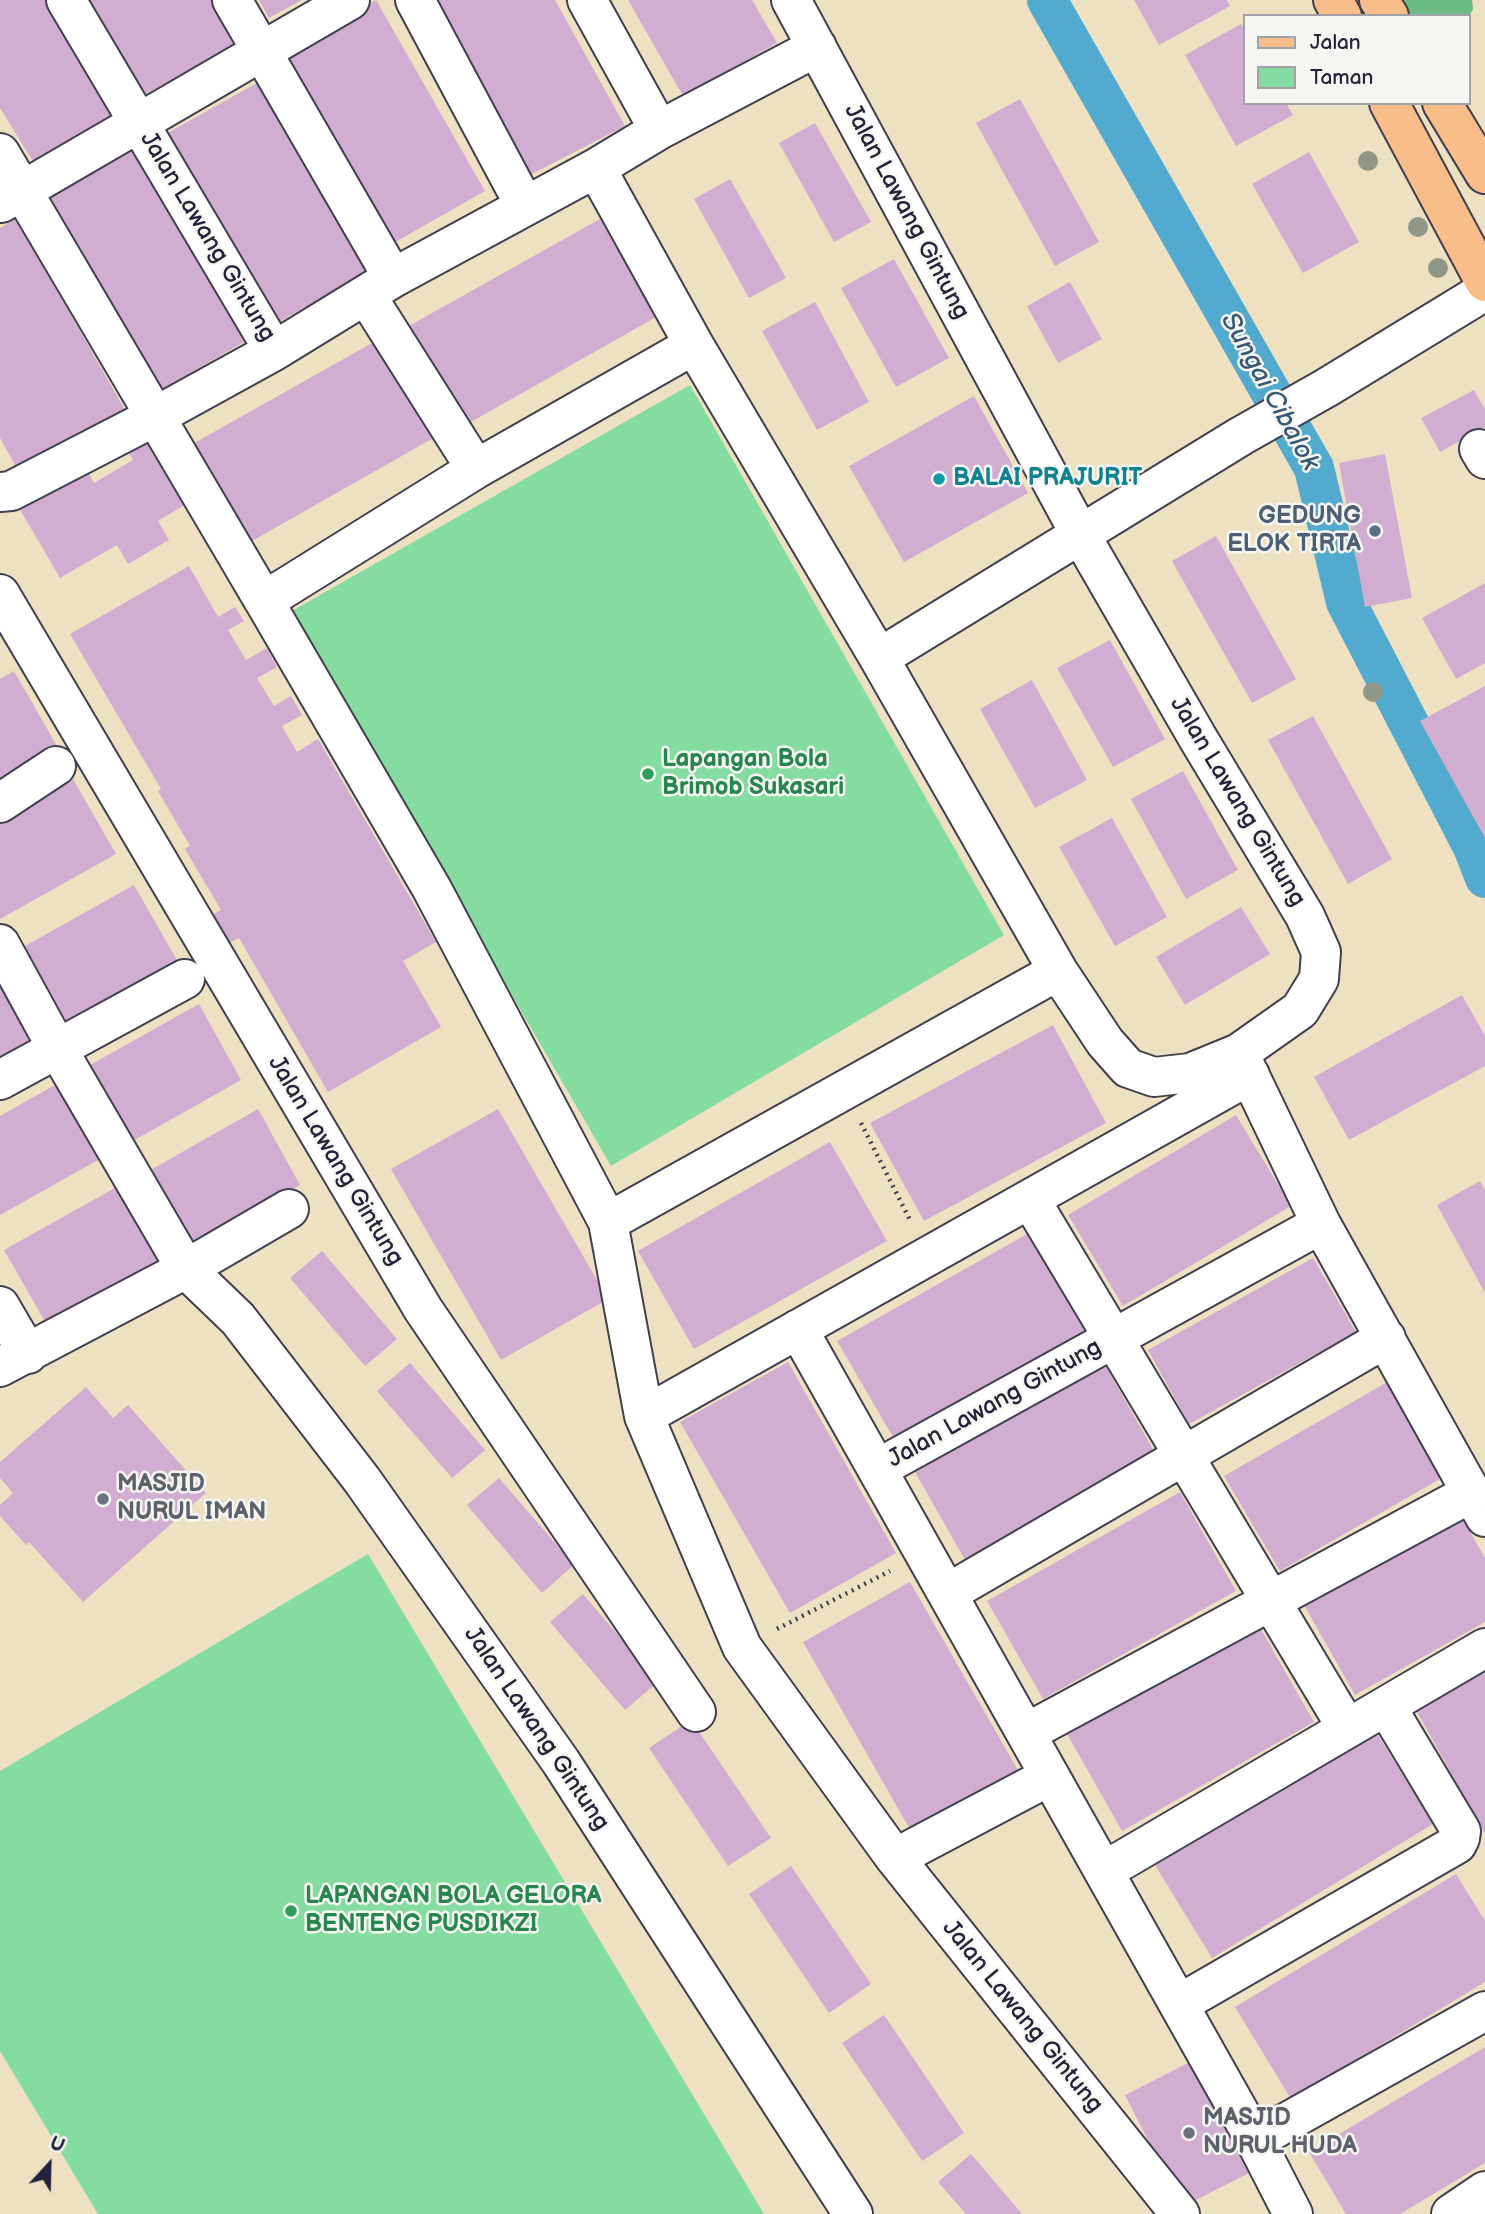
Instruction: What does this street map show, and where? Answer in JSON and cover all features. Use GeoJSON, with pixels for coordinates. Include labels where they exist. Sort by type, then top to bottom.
{"type":"FeatureCollection","features":[{"type":"Feature","properties":{"kind":"main road"},"geometry":{"type":"LineString","coordinates":[[1390,105],[1485,282]]}},
{"type":"Feature","properties":{"kind":"main road"},"geometry":{"type":"LineString","coordinates":[[1443,105],[1485,174]]}},
{"type":"Feature","properties":{"kind":"street","name":"Jalan Lawang Gintung"},"geometry":{"type":"LineString","coordinates":[[66,0],[274,351]]}},
{"type":"Feature","properties":{"kind":"street"},"geometry":{"type":"LineString","coordinates":[[232,0],[262,51],[379,286],[476,469]]}},
{"type":"Feature","properties":{"kind":"street","name":"Jalan Lawang Gintung"},"geometry":{"type":"LineString","coordinates":[[11,198],[350,0]]}},
{"type":"Feature","properties":{"kind":"street"},"geometry":{"type":"LineString","coordinates":[[415,0],[525,206]]}},
{"type":"Feature","properties":{"kind":"street"},"geometry":{"type":"LineString","coordinates":[[587,0],[659,130]]}},
{"type":"Feature","properties":{"kind":"street"},"geometry":{"type":"LineString","coordinates":[[792,0],[817,47]]}},
{"type":"Feature","properties":{"kind":"street","name":"Jalan Lawang Gintung"},"geometry":{"type":"LineString","coordinates":[[0,492],[12,491],[156,416],[274,351],[379,286],[596,168],[659,130],[817,47],[1080,534],[1305,916],[1321,952],[1319,979],[1300,1010],[1245,1064],[1030,1199],[644,1416]]}},
{"type":"Feature","properties":{"kind":"street","name":"Jalan Lawang Gintung"},"geometry":{"type":"LineString","coordinates":[[0,153],[11,198],[156,416],[432,889],[608,1222],[644,1416],[742,1647],[895,1858],[1180,2214]]}},
{"type":"Feature","properties":{"kind":"street","name":"Jalan Lawang Gintung"},"geometry":{"type":"LineString","coordinates":[[596,168],[694,345],[879,658],[1058,971],[1105,1042],[1128,1068],[1154,1077],[1245,1064]]}},
{"type":"Feature","properties":{"kind":"street"},"geometry":{"type":"LineString","coordinates":[[879,658],[1241,436],[1326,388],[1485,291]]}},
{"type":"Feature","properties":{"kind":"street"},"geometry":{"type":"LineString","coordinates":[[264,601],[476,469],[694,345]]}},
{"type":"Feature","properties":{"kind":"street","name":"Jalan Lawang Gintung"},"geometry":{"type":"LineString","coordinates":[[0,594],[423,1309],[696,1712]]}},
{"type":"Feature","properties":{"kind":"street"},"geometry":{"type":"LineString","coordinates":[[0,803],[56,766]]}},
{"type":"Feature","properties":{"kind":"street","name":"Jalan Lawang Gintung"},"geometry":{"type":"LineString","coordinates":[[0,944],[57,1048],[186,1269],[238,1320],[394,1525],[561,1762],[853,2214]]}},
{"type":"Feature","properties":{"kind":"street"},"geometry":{"type":"LineString","coordinates":[[608,1222],[1058,971]]}},
{"type":"Feature","properties":{"kind":"street"},"geometry":{"type":"LineString","coordinates":[[0,1080],[185,979]]}},
{"type":"Feature","properties":{"kind":"street"},"geometry":{"type":"LineString","coordinates":[[1026,1733],[1271,1601],[1478,1505],[1321,1224],[1245,1064]]}},
{"type":"Feature","properties":{"kind":"street","name":"Jalan Lawang Gintung"},"geometry":{"type":"LineString","coordinates":[[1030,1199],[1347,1728]]}},
{"type":"Feature","properties":{"kind":"street"},"geometry":{"type":"LineString","coordinates":[[0,1306],[14,1361],[160,1280],[186,1269],[289,1209]]}},
{"type":"Feature","properties":{"kind":"street","name":"Jalan Lawang Gintung"},"geometry":{"type":"LineString","coordinates":[[877,1469],[1321,1224]]}},
{"type":"Feature","properties":{"kind":"street","name":"Jalan Lawang Gintung"},"geometry":{"type":"LineString","coordinates":[[798,1329],[1179,2004],[1293,2214]]}},
{"type":"Feature","properties":{"kind":"street"},"geometry":{"type":"LineString","coordinates":[[947,1593],[1386,1338]]}},
{"type":"Feature","properties":{"kind":"street"},"geometry":{"type":"LineString","coordinates":[[1104,1871],[1485,1648]]}},
{"type":"Feature","properties":{"kind":"street"},"geometry":{"type":"LineString","coordinates":[[1179,2004],[1457,1844],[1461,1831],[1386,1706]]}},
{"type":"Feature","properties":{"kind":"street"},"geometry":{"type":"LineString","coordinates":[[895,1858],[1050,1776]]}},
{"type":"Feature","properties":{"kind":"street"},"geometry":{"type":"LineString","coordinates":[[1255,2140],[1485,2011]]}},
{"type":"Feature","properties":{"kind":"street"},"geometry":{"type":"LineString","coordinates":[[1451,2214],[1485,2191]]}},
{"type":"Feature","properties":{"kind":"path"},"geometry":{"type":"LineString","coordinates":[[845,1091],[928,1256]]}},
{"type":"Feature","properties":{"kind":"path"},"geometry":{"type":"LineString","coordinates":[[742,1647],[925,1553]]}},
{"type":"Feature","properties":{"kind":"green space"},"geometry":{"type":"Polygon","coordinates":[[[1325,0],[1472,0],[1473,9],[1470,14],[1385,14],[1333,6],[1325,0]]]}},
{"type":"Feature","properties":{"kind":"green space","name":"Lapangan Bola Brimob Sukasari"},"geometry":{"type":"Polygon","coordinates":[[[690,385],[1004,935],[611,1166],[290,612],[690,385]]]}},
{"type":"Feature","properties":{"kind":"green space","name":"LAPANGAN BOLA GELORA BENTENG PUSDIKZI"},"geometry":{"type":"Polygon","coordinates":[[[368,1554],[764,2214],[98,2214],[0,2051],[0,1771],[368,1554]]]}},
{"type":"Feature","properties":{"kind":"building"},"geometry":{"type":"Polygon","coordinates":[[[0,0],[45,0],[115,114],[34,163],[0,108],[0,0]]]}},
{"type":"Feature","properties":{"kind":"building"},"geometry":{"type":"Polygon","coordinates":[[[78,0],[220,0],[242,40],[135,100],[78,0]]]}},
{"type":"Feature","properties":{"kind":"building"},"geometry":{"type":"Polygon","coordinates":[[[259,0],[302,0],[269,18],[259,0]]]}},
{"type":"Feature","properties":{"kind":"building"},"geometry":{"type":"Polygon","coordinates":[[[376,0],[485,191],[390,245],[281,52],[376,0]]]}},
{"type":"Feature","properties":{"kind":"building"},"geometry":{"type":"Polygon","coordinates":[[[429,0],[555,0],[625,126],[528,176],[429,0]]]}},
{"type":"Feature","properties":{"kind":"building"},"geometry":{"type":"Polygon","coordinates":[[[628,0],[752,0],[777,43],[683,96],[628,0]]]}},
{"type":"Feature","properties":{"kind":"building"},"geometry":{"type":"Polygon","coordinates":[[[1134,0],[1227,0],[1230,6],[1159,45],[1134,0]]]}},
{"type":"Feature","properties":{"kind":"building"},"geometry":{"type":"Polygon","coordinates":[[[1241,24],[1244,28],[1244,105],[1287,105],[1293,115],[1236,146],[1185,55],[1241,24]]]}},
{"type":"Feature","properties":{"kind":"building"},"geometry":{"type":"Polygon","coordinates":[[[264,79],[373,269],[266,329],[157,139],[264,79]]]}},
{"type":"Feature","properties":{"kind":"building"},"geometry":{"type":"Polygon","coordinates":[[[1020,99],[1099,242],[1055,266],[976,123],[1020,99]]]}},
{"type":"Feature","properties":{"kind":"building"},"geometry":{"type":"Polygon","coordinates":[[[815,123],[871,222],[834,242],[779,143],[815,123]]]}},
{"type":"Feature","properties":{"kind":"building"},"geometry":{"type":"Polygon","coordinates":[[[141,146],[251,338],[157,392],[47,199],[141,146]]]}},
{"type":"Feature","properties":{"kind":"building"},"geometry":{"type":"Polygon","coordinates":[[[1309,152],[1359,242],[1303,273],[1252,184],[1309,152]]]}},
{"type":"Feature","properties":{"kind":"building"},"geometry":{"type":"Polygon","coordinates":[[[730,179],[786,278],[749,298],[694,199],[730,179]]]}},
{"type":"Feature","properties":{"kind":"building"},"geometry":{"type":"Polygon","coordinates":[[[16,219],[125,410],[18,470],[0,438],[0,228],[16,219]]]}},
{"type":"Feature","properties":{"kind":"building"},"geometry":{"type":"Polygon","coordinates":[[[600,219],[656,317],[464,426],[407,327],[600,219]]]}},
{"type":"Feature","properties":{"kind":"building"},"geometry":{"type":"Polygon","coordinates":[[[894,259],[949,358],[896,387],[841,288],[894,259]]]}},
{"type":"Feature","properties":{"kind":"building"},"geometry":{"type":"Polygon","coordinates":[[[1070,282],[1102,339],[1058,363],[1027,306],[1070,282]]]}},
{"type":"Feature","properties":{"kind":"building"},"geometry":{"type":"Polygon","coordinates":[[[815,302],[869,402],[817,430],[762,331],[815,302]]]}},
{"type":"Feature","properties":{"kind":"building"},"geometry":{"type":"Polygon","coordinates":[[[381,338],[437,436],[245,545],[189,446],[381,338]]]}},
{"type":"Feature","properties":{"kind":"building"},"geometry":{"type":"Polygon","coordinates":[[[1474,390],[1485,409],[1485,427],[1440,452],[1421,418],[1474,390]]]}},
{"type":"Feature","properties":{"kind":"building","name":"BALAI PRAJURIT"},"geometry":{"type":"Polygon","coordinates":[[[974,396],[1028,493],[904,562],[849,466],[974,396]]]}},
{"type":"Feature","properties":{"kind":"building"},"geometry":{"type":"Polygon","coordinates":[[[151,435],[191,501],[158,521],[169,540],[128,564],[117,545],[60,578],[19,508],[86,469],[94,483],[133,460],[126,449],[151,435]]]}},
{"type":"Feature","properties":{"kind":"building","name":"GEDUNG ELOK TIRTA"},"geometry":{"type":"Polygon","coordinates":[[[1385,454],[1412,598],[1365,607],[1339,463],[1385,454]]]}},
{"type":"Feature","properties":{"kind":"building"},"geometry":{"type":"Polygon","coordinates":[[[1216,536],[1296,679],[1252,703],[1172,561],[1216,536]]]}},
{"type":"Feature","properties":{"kind":"building"},"geometry":{"type":"Polygon","coordinates":[[[189,566],[218,617],[235,607],[244,621],[228,630],[246,660],[267,648],[277,667],[257,678],[274,706],[291,696],[302,715],[282,726],[297,752],[318,739],[436,942],[403,961],[441,1027],[328,1092],[239,938],[229,943],[212,915],[221,910],[185,849],[190,846],[158,791],[161,789],[70,634],[189,566]]]}},
{"type":"Feature","properties":{"kind":"building"},"geometry":{"type":"Polygon","coordinates":[[[1485,583],[1485,663],[1456,679],[1422,618],[1485,583]]]}},
{"type":"Feature","properties":{"kind":"building"},"geometry":{"type":"Polygon","coordinates":[[[1110,640],[1165,739],[1113,767],[1057,668],[1110,640]]]}},
{"type":"Feature","properties":{"kind":"building"},"geometry":{"type":"Polygon","coordinates":[[[14,671],[57,746],[0,779],[0,679],[14,671]]]}},
{"type":"Feature","properties":{"kind":"building"},"geometry":{"type":"Polygon","coordinates":[[[1032,680],[1087,780],[1035,808],[980,709],[1032,680]]]}},
{"type":"Feature","properties":{"kind":"building"},"geometry":{"type":"Polygon","coordinates":[[[1485,686],[1485,838],[1420,721],[1485,686]]]}},
{"type":"Feature","properties":{"kind":"building"},"geometry":{"type":"Polygon","coordinates":[[[1313,716],[1392,859],[1348,884],[1268,740],[1313,716]]]}},
{"type":"Feature","properties":{"kind":"building"},"geometry":{"type":"Polygon","coordinates":[[[1183,771],[1238,870],[1186,899],[1131,799],[1183,771]]]}},
{"type":"Feature","properties":{"kind":"building"},"geometry":{"type":"Polygon","coordinates":[[[73,779],[116,854],[0,919],[0,820],[73,779]]]}},
{"type":"Feature","properties":{"kind":"building"},"geometry":{"type":"Polygon","coordinates":[[[1112,818],[1167,917],[1115,946],[1059,847],[1112,818]]]}},
{"type":"Feature","properties":{"kind":"building"},"geometry":{"type":"Polygon","coordinates":[[[134,885],[177,960],[59,1026],[16,951],[134,885]]]}},
{"type":"Feature","properties":{"kind":"building"},"geometry":{"type":"Polygon","coordinates":[[[1241,907],[1270,954],[1185,1005],[1156,957],[1241,907]]]}},
{"type":"Feature","properties":{"kind":"building"},"geometry":{"type":"Polygon","coordinates":[[[0,970],[41,1042],[0,1065],[0,970]]]}},
{"type":"Feature","properties":{"kind":"building"},"geometry":{"type":"Polygon","coordinates":[[[1462,995],[1485,1036],[1485,1066],[1349,1140],[1314,1077],[1462,995]]]}},
{"type":"Feature","properties":{"kind":"building"},"geometry":{"type":"Polygon","coordinates":[[[199,1004],[241,1080],[124,1146],[81,1070],[199,1004]]]}},
{"type":"Feature","properties":{"kind":"building"},"geometry":{"type":"Polygon","coordinates":[[[1053,1025],[1106,1123],[924,1221],[870,1123],[1053,1025]]]}},
{"type":"Feature","properties":{"kind":"building"},"geometry":{"type":"Polygon","coordinates":[[[62,1081],[105,1156],[0,1215],[0,1116],[62,1081]]]}},
{"type":"Feature","properties":{"kind":"building"},"geometry":{"type":"Polygon","coordinates":[[[258,1109],[300,1185],[183,1251],[140,1176],[258,1109]]]}},
{"type":"Feature","properties":{"kind":"building"},"geometry":{"type":"Polygon","coordinates":[[[498,1109],[608,1299],[501,1360],[391,1169],[498,1109]]]}},
{"type":"Feature","properties":{"kind":"building"},"geometry":{"type":"Polygon","coordinates":[[[1236,1115],[1291,1206],[1123,1306],[1068,1215],[1236,1115]]]}},
{"type":"Feature","properties":{"kind":"building"},"geometry":{"type":"Polygon","coordinates":[[[830,1142],[887,1241],[694,1349],[638,1251],[830,1142]]]}},
{"type":"Feature","properties":{"kind":"building"},"geometry":{"type":"Polygon","coordinates":[[[1480,1181],[1485,1190],[1485,1293],[1437,1205],[1480,1181]]]}},
{"type":"Feature","properties":{"kind":"building"},"geometry":{"type":"Polygon","coordinates":[[[122,1184],[165,1259],[47,1325],[4,1250],[122,1184]]]}},
{"type":"Feature","properties":{"kind":"building"},"geometry":{"type":"Polygon","coordinates":[[[1029,1233],[1085,1331],[894,1439],[837,1341],[1029,1233]]]}},
{"type":"Feature","properties":{"kind":"building"},"geometry":{"type":"Polygon","coordinates":[[[322,1251],[397,1339],[365,1366],[290,1278],[322,1251]]]}},
{"type":"Feature","properties":{"kind":"building"},"geometry":{"type":"Polygon","coordinates":[[[1313,1258],[1356,1332],[1189,1424],[1148,1350],[1313,1258]]]}},
{"type":"Feature","properties":{"kind":"building"},"geometry":{"type":"Polygon","coordinates":[[[788,1362],[896,1553],[790,1613],[680,1422],[788,1362]]]}},
{"type":"Feature","properties":{"kind":"building"},"geometry":{"type":"Polygon","coordinates":[[[410,1363],[485,1450],[452,1478],[377,1391],[410,1363]]]}},
{"type":"Feature","properties":{"kind":"building"},"geometry":{"type":"Polygon","coordinates":[[[1105,1365],[1155,1453],[965,1560],[915,1472],[1105,1365]]]}},
{"type":"Feature","properties":{"kind":"building"},"geometry":{"type":"Polygon","coordinates":[[[1396,1377],[1452,1472],[1280,1571],[1224,1476],[1396,1377]]]}},
{"type":"Feature","properties":{"kind":"building","name":"MASJID NURUL IMAN"},"geometry":{"type":"Polygon","coordinates":[[[86,1387],[113,1418],[128,1405],[206,1493],[83,1602],[29,1542],[26,1545],[0,1516],[0,1505],[13,1493],[0,1478],[0,1462],[86,1387]]]}},
{"type":"Feature","properties":{"kind":"building"},"geometry":{"type":"Polygon","coordinates":[[[499,1478],[574,1565],[542,1593],[467,1505],[499,1478]]]}},
{"type":"Feature","properties":{"kind":"building"},"geometry":{"type":"Polygon","coordinates":[[[1180,1492],[1236,1591],[1043,1699],[987,1601],[1180,1492]]]}},
{"type":"Feature","properties":{"kind":"building"},"geometry":{"type":"Polygon","coordinates":[[[1461,1516],[1485,1558],[1485,1622],[1355,1695],[1304,1605],[1461,1516]]]}},
{"type":"Feature","properties":{"kind":"building"},"geometry":{"type":"Polygon","coordinates":[[[910,1582],[1019,1772],[912,1833],[803,1642],[910,1582]]]}},
{"type":"Feature","properties":{"kind":"building"},"geometry":{"type":"Polygon","coordinates":[[[583,1594],[658,1682],[625,1710],[550,1622],[583,1594]]]}},
{"type":"Feature","properties":{"kind":"building"},"geometry":{"type":"Polygon","coordinates":[[[1258,1624],[1314,1722],[1122,1831],[1066,1732],[1258,1624]]]}},
{"type":"Feature","properties":{"kind":"building"},"geometry":{"type":"Polygon","coordinates":[[[1485,1663],[1485,1834],[1412,1703],[1485,1663]]]}},
{"type":"Feature","properties":{"kind":"building"},"geometry":{"type":"Polygon","coordinates":[[[691,1720],[771,1838],[728,1866],[649,1748],[691,1720]]]}},
{"type":"Feature","properties":{"kind":"building"},"geometry":{"type":"Polygon","coordinates":[[[1376,1732],[1433,1824],[1212,1958],[1155,1865],[1376,1732]]]}},
{"type":"Feature","properties":{"kind":"building"},"geometry":{"type":"Polygon","coordinates":[[[791,1866],[871,1984],[829,2013],[749,1894],[791,1866]]]}},
{"type":"Feature","properties":{"kind":"building"},"geometry":{"type":"Polygon","coordinates":[[[1456,1874],[1485,1921],[1485,1982],[1291,2099],[1235,2007],[1456,1874]]]}},
{"type":"Feature","properties":{"kind":"building"},"geometry":{"type":"Polygon","coordinates":[[[884,2015],[964,2133],[922,2161],[842,2043],[884,2015]]]}},
{"type":"Feature","properties":{"kind":"building"},"geometry":{"type":"Polygon","coordinates":[[[1485,2047],[1485,2163],[1400,2214],[1346,2214],[1309,2152],[1485,2047]]]}},
{"type":"Feature","properties":{"kind":"building","name":"MASJID NURUL HUDA"},"geometry":{"type":"Polygon","coordinates":[[[1196,2059],[1253,2171],[1182,2207],[1125,2095],[1196,2059]]]}},
{"type":"Feature","properties":{"kind":"building"},"geometry":{"type":"Polygon","coordinates":[[[971,2154],[1022,2214],[966,2214],[938,2182],[971,2154]]]}},
{"type":"Feature","properties":{"kind":"waterway","name":"Sungai Cibalok"},"geometry":{"type":"LineString","coordinates":[[1047,0],[1314,468],[1346,602],[1473,847],[1485,878]]}},
{"type":"Feature","properties":{"kind":"place","name":"BALAI PRAJURIT"},"geometry":{"type":"Point","coordinates":[939,479]}},
{"type":"Feature","properties":{"kind":"place","name":"GEDUNG ELOK TIRTA"},"geometry":{"type":"Point","coordinates":[1375,531]}},
{"type":"Feature","properties":{"kind":"place","name":"Lapangan Bola Brimob Sukasari"},"geometry":{"type":"Point","coordinates":[648,774]}},
{"type":"Feature","properties":{"kind":"place","name":"MASJID NURUL IMAN"},"geometry":{"type":"Point","coordinates":[103,1499]}},
{"type":"Feature","properties":{"kind":"place","name":"LAPANGAN BOLA GELORA BENTENG PUSDIKZI"},"geometry":{"type":"Point","coordinates":[291,1911]}},
{"type":"Feature","properties":{"kind":"place","name":"MASJID NURUL HUDA"},"geometry":{"type":"Point","coordinates":[1189,2133]}}]}
